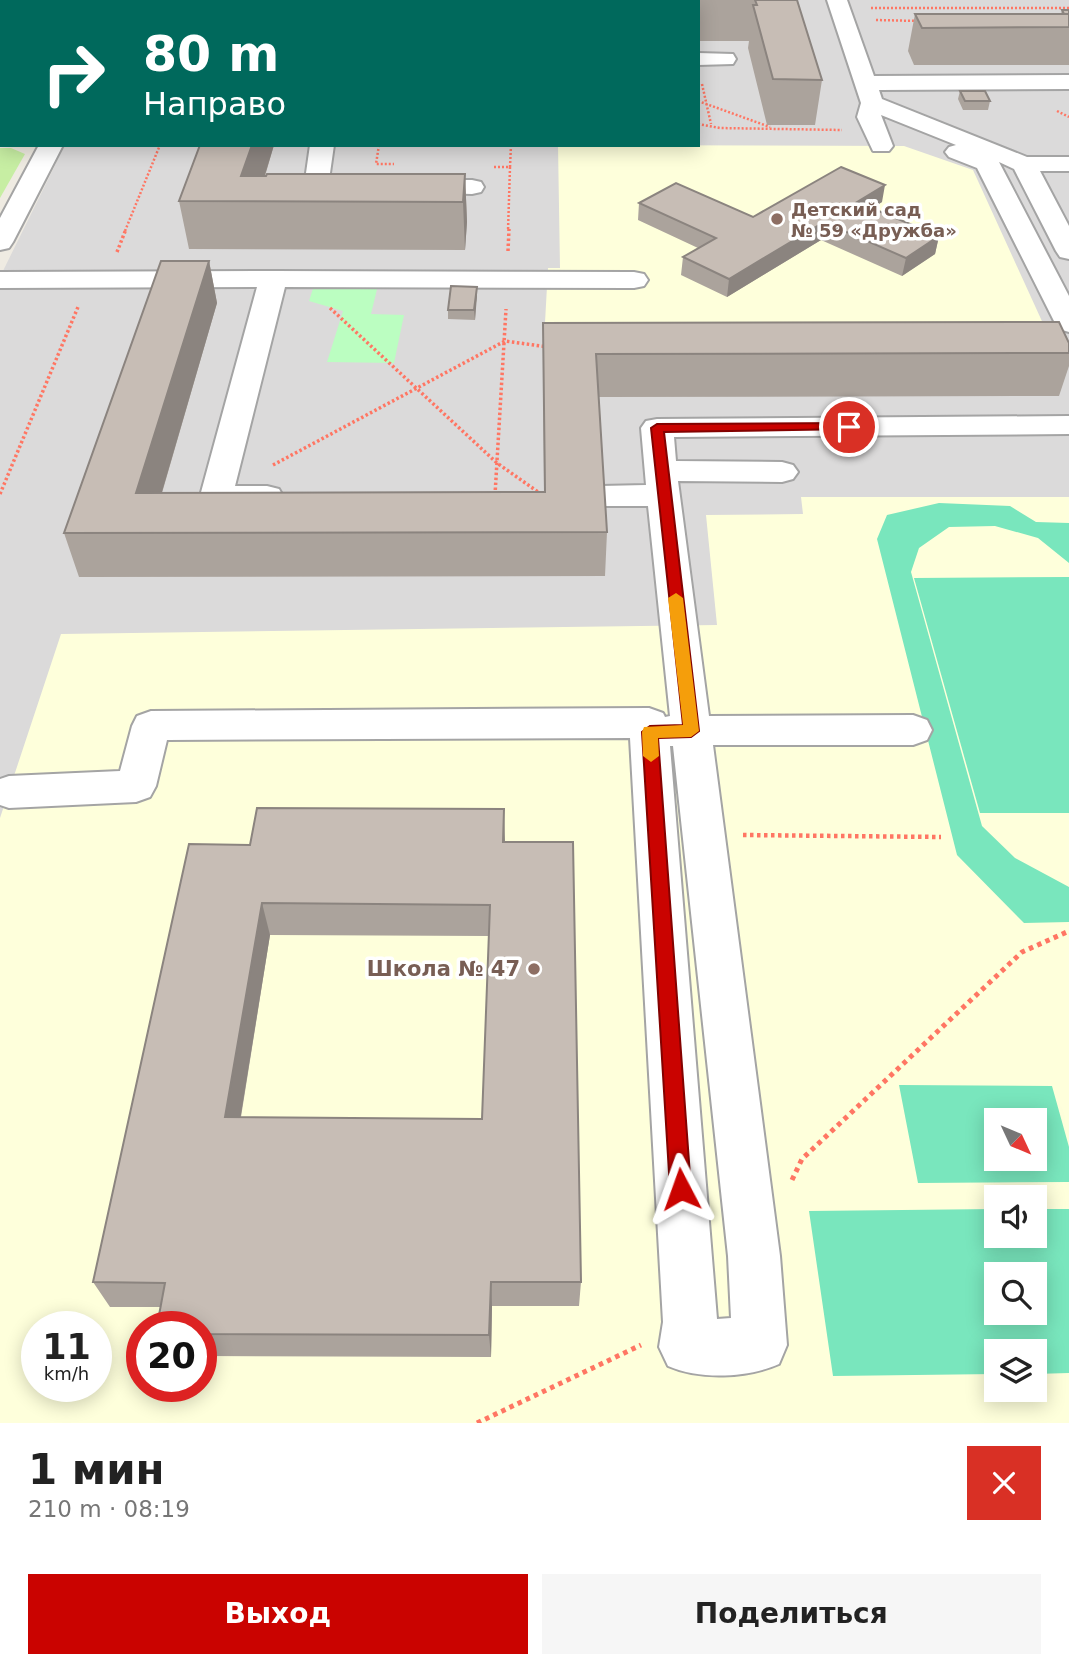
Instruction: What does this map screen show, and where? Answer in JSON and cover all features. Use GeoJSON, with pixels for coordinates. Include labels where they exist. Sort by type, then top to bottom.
{"type":"FeatureCollection","features":[{"type":"Feature","properties":{"kind":"street"},"geometry":{"type":"LineString","coordinates":[[840,9],[872,116]]}},
{"type":"Feature","properties":{"kind":"street"},"geometry":{"type":"LineString","coordinates":[[700,70],[725,59]]}},
{"type":"Feature","properties":{"kind":"street"},"geometry":{"type":"LineString","coordinates":[[872,116],[1069,82]]}},
{"type":"Feature","properties":{"kind":"street"},"geometry":{"type":"LineString","coordinates":[[872,116],[1024,164],[1069,164]]}},
{"type":"Feature","properties":{"kind":"street"},"geometry":{"type":"LineString","coordinates":[[872,116],[987,163],[1069,323]]}},
{"type":"Feature","properties":{"kind":"street"},"geometry":{"type":"LineString","coordinates":[[322,147],[316,187],[472,187]]}},
{"type":"Feature","properties":{"kind":"street"},"geometry":{"type":"LineString","coordinates":[[0,242],[44,150]]}},
{"type":"Feature","properties":{"kind":"street"},"geometry":{"type":"LineString","coordinates":[[1024,164],[1069,251]]}},
{"type":"Feature","properties":{"kind":"street"},"geometry":{"type":"LineString","coordinates":[[286,279],[216,496],[300,496]]}},
{"type":"Feature","properties":{"kind":"street"},"geometry":{"type":"LineString","coordinates":[[0,280],[634,280]]}},
{"type":"Feature","properties":{"kind":"street"},"geometry":{"type":"LineString","coordinates":[[670,731],[703,826],[754,1256],[760,1345],[687,1347],[690,1322],[655,816],[670,731],[662,483],[657,428],[1069,425]]}},
{"type":"Feature","properties":{"kind":"street"},"geometry":{"type":"LineString","coordinates":[[600,496],[662,483],[782,472]]}},
{"type":"Feature","properties":{"kind":"street"},"geometry":{"type":"LineString","coordinates":[[9,792],[136,786],[151,726],[649,723],[670,731],[913,730]]}},
{"type":"Feature","properties":{"kind":"street"},"geometry":{"type":"LineString","coordinates":[[655,816],[703,826]]}},
{"type":"Feature","properties":{"kind":"path"},"geometry":{"type":"LineString","coordinates":[[1038,8],[1042,15]]}},
{"type":"Feature","properties":{"kind":"path"},"geometry":{"type":"LineString","coordinates":[[840,9],[1069,8]]}},
{"type":"Feature","properties":{"kind":"path"},"geometry":{"type":"LineString","coordinates":[[840,9],[921,21]]}},
{"type":"Feature","properties":{"kind":"path"},"geometry":{"type":"LineString","coordinates":[[700,70],[711,124]]}},
{"type":"Feature","properties":{"kind":"path"},"geometry":{"type":"LineString","coordinates":[[700,102],[774,129]]}},
{"type":"Feature","properties":{"kind":"path"},"geometry":{"type":"LineString","coordinates":[[700,124],[711,124],[720,128],[774,129],[872,116]]}},
{"type":"Feature","properties":{"kind":"path"},"geometry":{"type":"LineString","coordinates":[[0,494],[85,291],[107,278],[159,147]]}},
{"type":"Feature","properties":{"kind":"path"},"geometry":{"type":"LineString","coordinates":[[510,167],[511,147]]}},
{"type":"Feature","properties":{"kind":"path"},"geometry":{"type":"LineString","coordinates":[[286,279],[417,388],[497,463],[544,496]]}},
{"type":"Feature","properties":{"kind":"path"},"geometry":{"type":"LineString","coordinates":[[495,496],[505,341],[506,279]]}},
{"type":"Feature","properties":{"kind":"path"},"geometry":{"type":"LineString","coordinates":[[217,487],[272,466],[505,341],[549,347]]}},
{"type":"Feature","properties":{"kind":"path"},"geometry":{"type":"LineString","coordinates":[[703,826],[941,837]]}},
{"type":"Feature","properties":{"kind":"shaded area","name":"Школа № 47"},"geometry":{"type":"Polygon","coordinates":[[[700,0],[1069,0],[1069,1423],[0,1423],[0,277],[64,147],[700,147],[700,0]]]}},
{"type":"Feature","properties":{"kind":"shaded area","name":"Детский сад № 59 «Дружба»"},"geometry":{"type":"Polygon","coordinates":[[[904,146],[973,170],[1051,341],[544,341],[548,268],[560,268],[558,147],[904,146]]]}},
{"type":"Feature","properties":{"kind":"shaded area","name":"Школа № 47"},"geometry":{"type":"Polygon","coordinates":[[[801,497],[1069,497],[1069,1423],[0,1423],[0,818],[61,634],[717,625],[706,515],[803,514],[801,497]]]}},
{"type":"Feature","properties":{"kind":"green space"},"geometry":{"type":"Polygon","coordinates":[[[0,148],[11,148],[25,154],[0,198],[0,148]]]}},
{"type":"Feature","properties":{"kind":"green space"},"geometry":{"type":"Polygon","coordinates":[[[317,276],[380,277],[371,314],[404,315],[394,363],[327,362],[343,311],[309,301],[317,276]]]}},
{"type":"Feature","properties":{"kind":"green space"},"geometry":{"type":"Polygon","coordinates":[[[939,503],[1010,506],[1036,522],[1069,523],[1069,563],[1038,538],[995,526],[949,527],[919,548],[911,572],[982,826],[1015,858],[1069,887],[1069,922],[1024,923],[957,855],[877,539],[887,515],[939,503]]]}},
{"type":"Feature","properties":{"kind":"green space"},"geometry":{"type":"Polygon","coordinates":[[[1069,577],[1069,813],[980,813],[914,578],[1069,577]]]}},
{"type":"Feature","properties":{"kind":"green space"},"geometry":{"type":"Polygon","coordinates":[[[899,1085],[1052,1086],[1069,1147],[1069,1182],[918,1183],[899,1085]]]}},
{"type":"Feature","properties":{"kind":"green space"},"geometry":{"type":"Polygon","coordinates":[[[984,1209],[984,1248],[1047,1248],[1047,1209],[1069,1209],[1069,1373],[1047,1374],[1047,1339],[984,1339],[984,1374],[833,1376],[809,1211],[984,1209]]]}},
{"type":"Feature","properties":{"kind":"building"},"geometry":{"type":"Polygon","coordinates":[[[755,0],[797,0],[822,80],[773,79],[753,5],[757,5],[755,0]]]}},
{"type":"Feature","properties":{"kind":"building"},"geometry":{"type":"Polygon","coordinates":[[[915,14],[1069,14],[1069,27],[922,28],[915,14]]]}},
{"type":"Feature","properties":{"kind":"building"},"geometry":{"type":"Polygon","coordinates":[[[960,91],[985,91],[990,101],[965,101],[960,91]]]}},
{"type":"Feature","properties":{"kind":"building"},"geometry":{"type":"Polygon","coordinates":[[[199,147],[251,147],[241,176],[465,174],[463,202],[179,201],[199,147]]]}},
{"type":"Feature","properties":{"kind":"building"},"geometry":{"type":"Polygon","coordinates":[[[841,167],[885,185],[857,202],[939,236],[906,258],[824,222],[729,279],[683,257],[716,238],[639,203],[676,183],[753,217],[841,167]]]}},
{"type":"Feature","properties":{"kind":"building"},"geometry":{"type":"Polygon","coordinates":[[[161,261],[209,261],[136,493],[545,492],[543,323],[1059,322],[1069,343],[1069,353],[596,354],[607,532],[64,533],[161,261]]]}},
{"type":"Feature","properties":{"kind":"building"},"geometry":{"type":"Polygon","coordinates":[[[451,286],[477,287],[474,310],[448,310],[451,286]]]}},
{"type":"Feature","properties":{"kind":"building"},"geometry":{"type":"Polygon","coordinates":[[[257,808],[504,809],[503,842],[573,842],[581,1282],[491,1282],[489,1335],[217,1334],[217,1311],[160,1311],[165,1283],[93,1282],[189,844],[250,845],[257,808]],[[262,903],[225,1117],[482,1119],[490,905],[262,903]]]}},
{"type":"Feature","properties":{"kind":"slow traffic"},"geometry":{"type":"LineString","coordinates":[[651,756],[650,732],[691,731],[676,598]]}},
{"type":"Feature","properties":{"kind":"place","name":"Детский сад № 59 «Дружба»"},"geometry":{"type":"Point","coordinates":[777,219]}},
{"type":"Feature","properties":{"kind":"place","name":"Школа № 47"},"geometry":{"type":"Point","coordinates":[534,969]}},
{"type":"Feature","properties":{"kind":"route"},"geometry":{"type":"LineString","coordinates":[[681,1189],[650,732],[691,731],[657,428],[849,427]]}}]}
